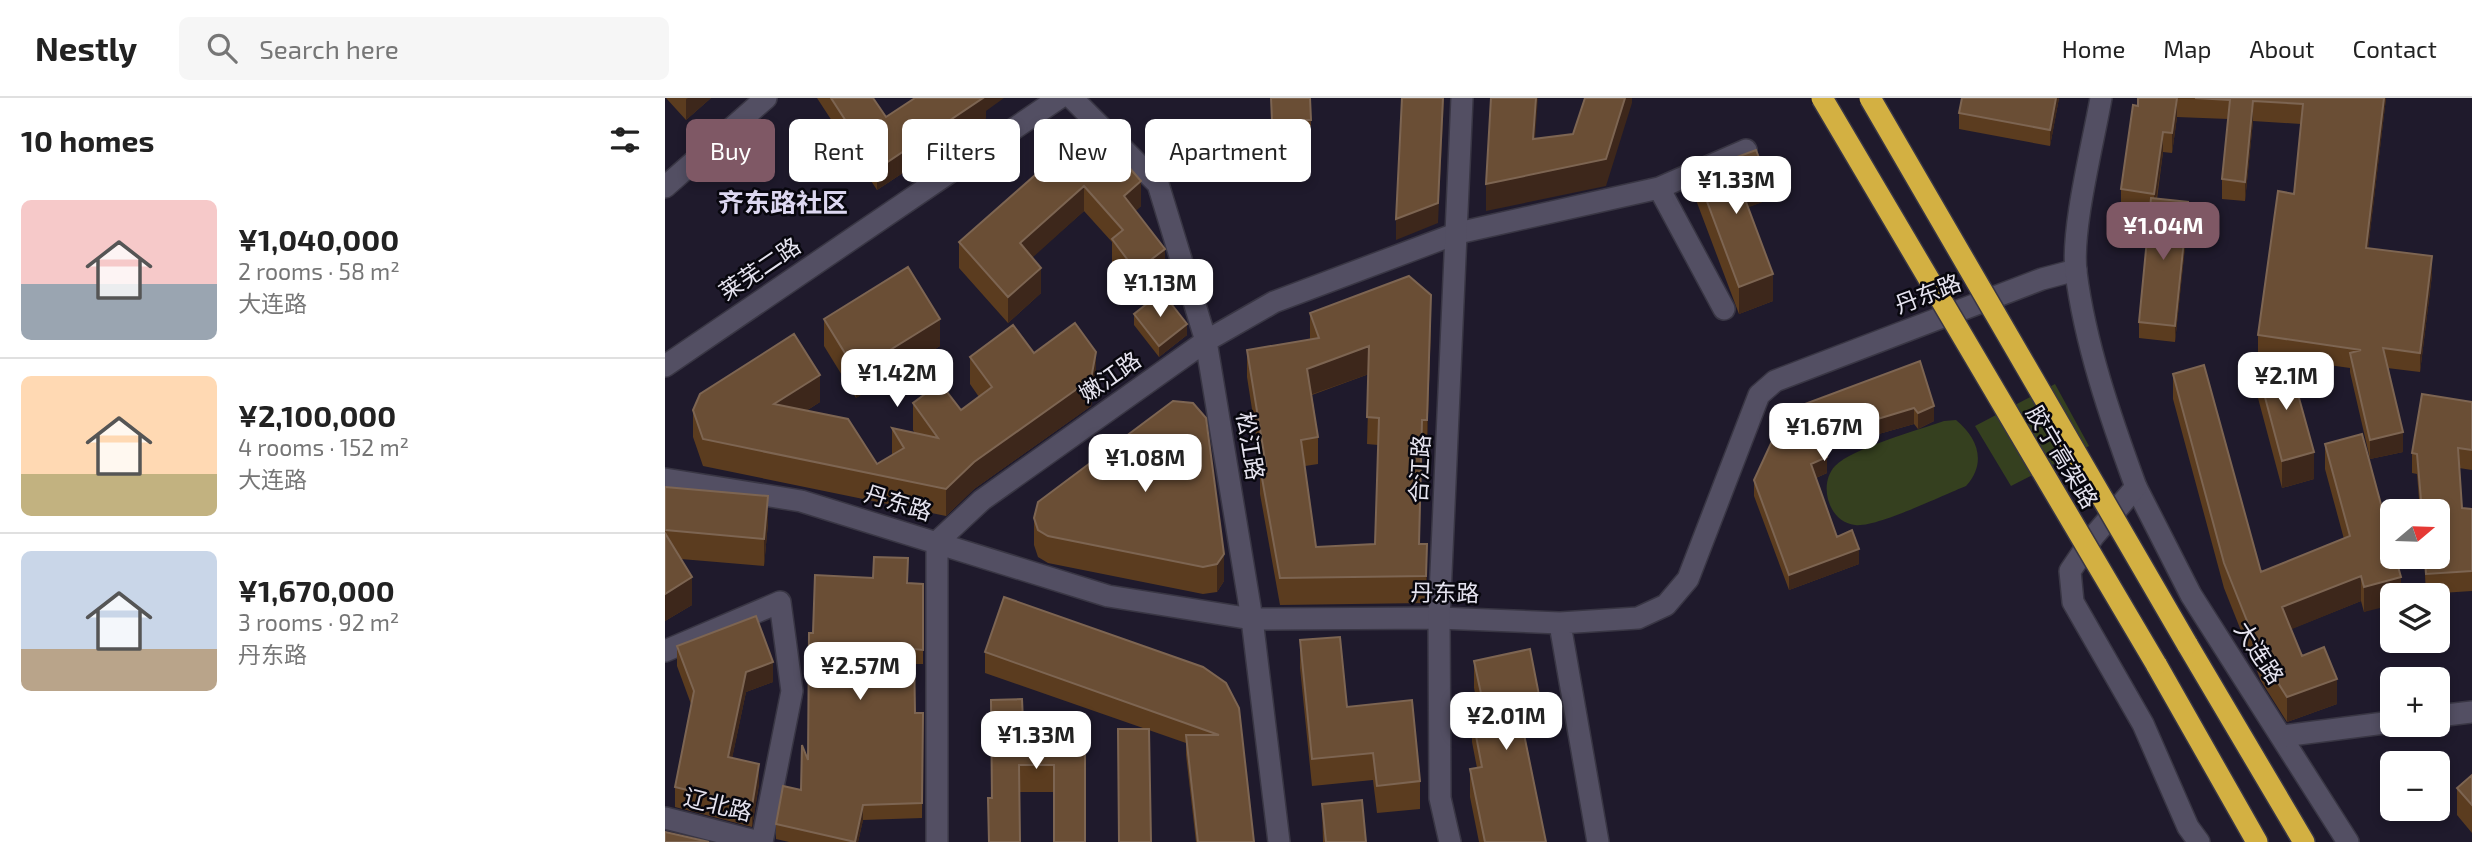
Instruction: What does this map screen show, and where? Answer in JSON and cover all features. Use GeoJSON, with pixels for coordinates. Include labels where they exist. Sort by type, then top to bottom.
{"type":"FeatureCollection","features":[{"type":"Feature","properties":{"kind":"highway","name":"胶宁高架路"},"geometry":{"type":"LineString","coordinates":[[1822,98],[2257,842]]}},
{"type":"Feature","properties":{"kind":"highway","name":"胶宁高架路"},"geometry":{"type":"LineString","coordinates":[[1870,98],[2304,842]]}},
{"type":"Feature","properties":{"kind":"street"},"geometry":{"type":"LineString","coordinates":[[665,187],[766,98]]}},
{"type":"Feature","properties":{"kind":"street","name":"莱芜二路"},"geometry":{"type":"LineString","coordinates":[[665,366],[1059,98]]}},
{"type":"Feature","properties":{"kind":"street","name":"松江路"},"geometry":{"type":"LineString","coordinates":[[1072,98],[1158,184],[1206,341],[1251,619],[1279,842]]}},
{"type":"Feature","properties":{"kind":"street","name":"合江路"},"geometry":{"type":"LineString","coordinates":[[1450,842],[1440,798],[1439,618],[1462,98]]}},
{"type":"Feature","properties":{"kind":"street","name":"大连路"},"geometry":{"type":"LineString","coordinates":[[2101,98],[2079,230],[2076,270],[2107,408],[2136,487],[2191,595],[2348,842]]}},
{"type":"Feature","properties":{"kind":"street","name":"嫩江路"},"geometry":{"type":"LineString","coordinates":[[937,542],[982,500],[1206,341],[1274,302],[1458,233],[1659,188],[1746,150]]}},
{"type":"Feature","properties":{"kind":"street"},"geometry":{"type":"LineString","coordinates":[[1659,188],[1724,309]]}},
{"type":"Feature","properties":{"kind":"street","name":"丹东路"},"geometry":{"type":"LineString","coordinates":[[665,479],[801,501],[1108,596],[1251,619],[1439,618],[1560,623],[1638,618],[1667,605],[1688,579],[1759,395],[1767,388],[1775,382],[2017,288],[2076,270]]}},
{"type":"Feature","properties":{"kind":"street"},"geometry":{"type":"LineString","coordinates":[[2136,487],[2093,537],[2070,571],[2073,602],[2143,724],[2188,827],[2199,842]]}},
{"type":"Feature","properties":{"kind":"street"},"geometry":{"type":"LineString","coordinates":[[937,542],[937,842]]}},
{"type":"Feature","properties":{"kind":"street"},"geometry":{"type":"LineString","coordinates":[[665,651],[780,602],[792,691],[760,842]]}},
{"type":"Feature","properties":{"kind":"street"},"geometry":{"type":"LineString","coordinates":[[1561,630],[1598,842]]}},
{"type":"Feature","properties":{"kind":"street"},"geometry":{"type":"LineString","coordinates":[[2450,715],[2472,712]]}},
{"type":"Feature","properties":{"kind":"street"},"geometry":{"type":"LineString","coordinates":[[2283,736],[2380,724]]}},
{"type":"Feature","properties":{"kind":"street","name":"辽北路"},"geometry":{"type":"LineString","coordinates":[[665,818],[760,842]]}},
{"type":"Feature","properties":{"kind":"green space"},"geometry":{"type":"Polygon","coordinates":[[[2055,384],[2089,446],[2011,486],[1975,426],[2055,384]]]}},
{"type":"Feature","properties":{"kind":"green space"},"geometry":{"type":"Polygon","coordinates":[[[1956,420],[1970,435],[1977,451],[1976,469],[1966,486],[1865,525],[1846,522],[1832,510],[1827,482],[1835,466],[1844,459],[1887,440],[1944,421],[1956,420]]]}},
{"type":"Feature","properties":{"kind":"building"},"geometry":{"type":"Polygon","coordinates":[[[831,98],[873,98],[886,117],[915,98],[983,98],[952,119],[902,119],[902,152],[888,162],[888,119],[845,119],[831,98]]]}},
{"type":"Feature","properties":{"kind":"building"},"geometry":{"type":"Polygon","coordinates":[[[1271,98],[1310,98],[1311,119],[1272,119],[1271,98]]]}},
{"type":"Feature","properties":{"kind":"building"},"geometry":{"type":"Polygon","coordinates":[[[1402,98],[1443,98],[1438,203],[1396,219],[1402,98]]]}},
{"type":"Feature","properties":{"kind":"building"},"geometry":{"type":"Polygon","coordinates":[[[1491,98],[1536,98],[1533,139],[1573,134],[1585,98],[1625,98],[1606,159],[1486,184],[1491,98]]]}},
{"type":"Feature","properties":{"kind":"building"},"geometry":{"type":"Polygon","coordinates":[[[1962,98],[2056,98],[2050,130],[1959,113],[1962,98]]]}},
{"type":"Feature","properties":{"kind":"building"},"geometry":{"type":"Polygon","coordinates":[[[2138,98],[2177,98],[2172,133],[2163,132],[2154,194],[2121,189],[2133,105],[2138,106],[2138,98]]]}},
{"type":"Feature","properties":{"kind":"building"},"geometry":{"type":"Polygon","coordinates":[[[2195,98],[2384,98],[2366,248],[2432,256],[2420,353],[2383,348],[2403,432],[2370,440],[2350,353],[2361,350],[2258,335],[2278,191],[2294,194],[2303,104],[2253,101],[2245,182],[2222,179],[2230,100],[2195,98]]]}},
{"type":"Feature","properties":{"kind":"building"},"geometry":{"type":"Polygon","coordinates":[[[1756,150],[1765,173],[1739,183],[1773,274],[1739,287],[1696,172],[1756,150]]]}},
{"type":"Feature","properties":{"kind":"building"},"geometry":{"type":"Polygon","coordinates":[[[1131,170],[1141,181],[1124,196],[1165,249],[1136,271],[1112,239],[1123,230],[1084,186],[1020,243],[1041,268],[1008,297],[959,242],[1034,176],[1034,182],[1131,182],[1131,170]]]}},
{"type":"Feature","properties":{"kind":"building"},"geometry":{"type":"Polygon","coordinates":[[[2151,198],[2188,202],[2175,326],[2139,322],[2151,198]]]}},
{"type":"Feature","properties":{"kind":"building"},"geometry":{"type":"Polygon","coordinates":[[[908,267],[940,319],[856,371],[824,319],[908,267]]]}},
{"type":"Feature","properties":{"kind":"building"},"geometry":{"type":"Polygon","coordinates":[[[1409,276],[1431,295],[1427,420],[1422,420],[1419,544],[1427,544],[1426,576],[1280,578],[1260,467],[1266,466],[1247,350],[1319,338],[1310,313],[1409,276]],[[1369,346],[1307,369],[1318,437],[1301,440],[1316,547],[1375,544],[1379,418],[1367,417],[1369,346]]]}},
{"type":"Feature","properties":{"kind":"building"},"geometry":{"type":"Polygon","coordinates":[[[1162,292],[1187,324],[1159,346],[1134,314],[1162,292]]]}},
{"type":"Feature","properties":{"kind":"building"},"geometry":{"type":"Polygon","coordinates":[[[1075,323],[1096,352],[1091,379],[974,462],[946,489],[703,439],[693,410],[700,394],[794,334],[820,375],[774,404],[848,419],[877,464],[904,448],[892,428],[938,438],[913,403],[940,383],[961,410],[992,387],[970,357],[1013,325],[1034,353],[1075,323]]]}},
{"type":"Feature","properties":{"kind":"building"},"geometry":{"type":"Polygon","coordinates":[[[1920,361],[1934,406],[1918,413],[1914,408],[1861,424],[1859,419],[1819,434],[1827,457],[1811,464],[1837,537],[1852,530],[1859,549],[1789,575],[1754,480],[1786,411],[1920,361]]]}},
{"type":"Feature","properties":{"kind":"building"},"geometry":{"type":"Polygon","coordinates":[[[2289,362],[2314,452],[2282,461],[2258,371],[2289,362]]]}},
{"type":"Feature","properties":{"kind":"building"},"geometry":{"type":"Polygon","coordinates":[[[2204,365],[2261,572],[2350,536],[2325,444],[2362,434],[2380,501],[2380,569],[2399,569],[2401,577],[2364,587],[2361,576],[2282,607],[2302,656],[2324,647],[2337,679],[2287,697],[2261,656],[2224,563],[2173,374],[2204,365]]]}},
{"type":"Feature","properties":{"kind":"building"},"geometry":{"type":"Polygon","coordinates":[[[2422,394],[2472,402],[2472,450],[2458,448],[2462,508],[2472,509],[2472,571],[2426,574],[2426,569],[2450,569],[2450,499],[2421,499],[2417,454],[2412,453],[2422,394]]]}},
{"type":"Feature","properties":{"kind":"building"},"geometry":{"type":"Polygon","coordinates":[[[1173,401],[1193,403],[1206,418],[1224,554],[1217,564],[1203,567],[1048,536],[1038,530],[1034,518],[1038,502],[1173,401]]]}},
{"type":"Feature","properties":{"kind":"building"},"geometry":{"type":"Polygon","coordinates":[[[665,487],[768,496],[764,539],[665,530],[665,487]]]}},
{"type":"Feature","properties":{"kind":"building"},"geometry":{"type":"Polygon","coordinates":[[[665,533],[692,577],[665,594],[665,533]]]}},
{"type":"Feature","properties":{"kind":"building"},"geometry":{"type":"Polygon","coordinates":[[[874,557],[908,558],[907,583],[923,584],[923,650],[914,649],[915,713],[923,713],[922,803],[863,805],[855,842],[776,824],[783,786],[801,790],[802,745],[808,760],[809,633],[813,633],[815,575],[873,578],[874,557]]]}},
{"type":"Feature","properties":{"kind":"building"},"geometry":{"type":"Polygon","coordinates":[[[1004,597],[1203,667],[1226,683],[1239,708],[1254,842],[1198,842],[1186,735],[1219,735],[985,652],[1004,597]]]}},
{"type":"Feature","properties":{"kind":"building"},"geometry":{"type":"Polygon","coordinates":[[[756,616],[773,662],[746,672],[728,757],[759,764],[752,806],[675,787],[694,691],[677,646],[756,616]]]}},
{"type":"Feature","properties":{"kind":"building"},"geometry":{"type":"Polygon","coordinates":[[[1340,637],[1347,707],[1412,700],[1420,781],[1377,786],[1373,753],[1312,759],[1300,640],[1340,637]]]}},
{"type":"Feature","properties":{"kind":"building"},"geometry":{"type":"Polygon","coordinates":[[[1530,649],[1539,695],[1517,700],[1546,842],[1485,842],[1470,769],[1482,767],[1472,715],[1485,712],[1474,661],[1530,649]]]}},
{"type":"Feature","properties":{"kind":"building"},"geometry":{"type":"Polygon","coordinates":[[[1022,699],[1023,721],[1085,720],[1085,842],[1054,842],[1054,765],[1019,765],[1020,842],[989,842],[988,798],[992,798],[991,700],[1022,699]]]}},
{"type":"Feature","properties":{"kind":"building"},"geometry":{"type":"Polygon","coordinates":[[[1118,729],[1149,729],[1151,842],[1119,842],[1118,729]]]}},
{"type":"Feature","properties":{"kind":"building"},"geometry":{"type":"Polygon","coordinates":[[[2472,775],[2472,805],[2457,788],[2472,775]]]}},
{"type":"Feature","properties":{"kind":"building"},"geometry":{"type":"Polygon","coordinates":[[[1362,800],[1366,842],[1326,842],[1322,804],[1362,800]]]}},
{"type":"Feature","properties":{"kind":"building"},"geometry":{"type":"Polygon","coordinates":[[[665,832],[709,842],[665,842],[665,832]]]}},
{"type":"Feature","properties":{"kind":"district","name":"齐东路社区"},"geometry":{"type":"Point","coordinates":[783,203]}}]}
